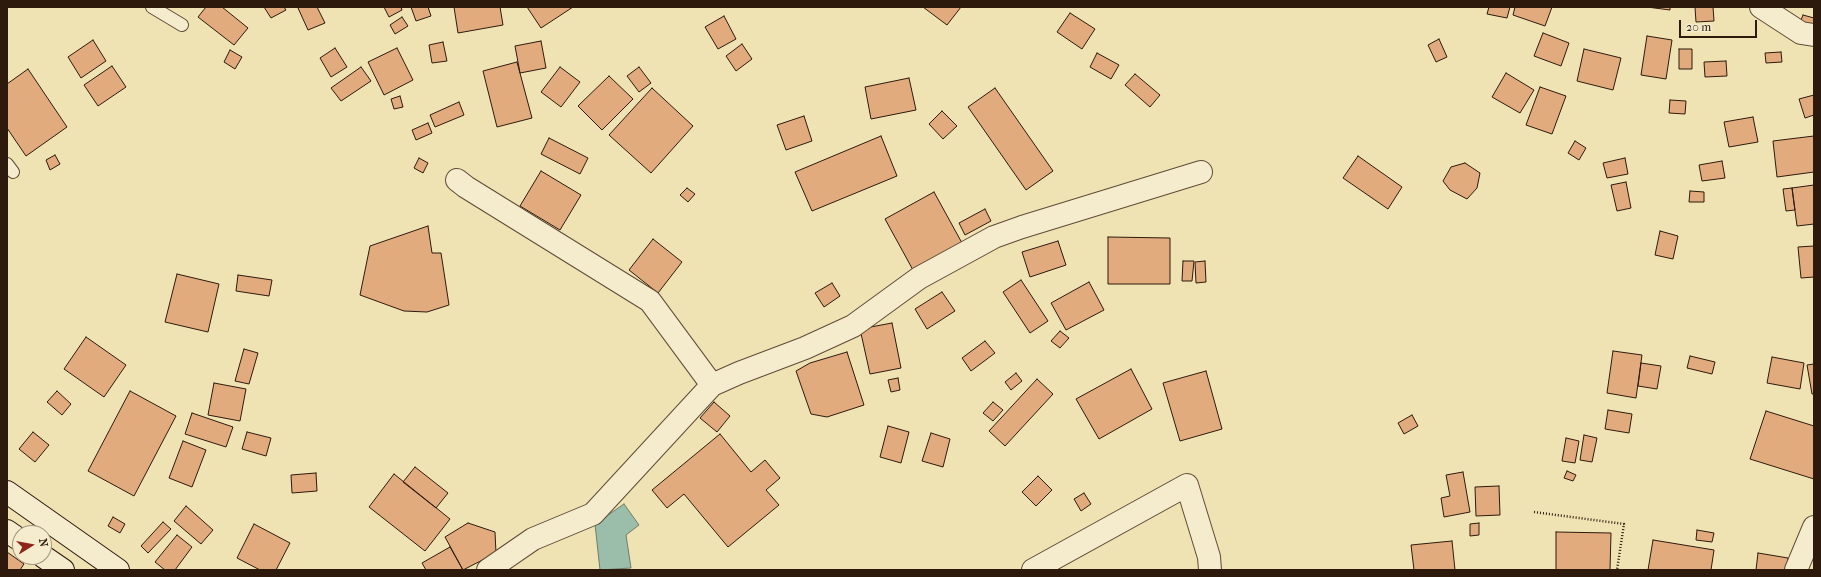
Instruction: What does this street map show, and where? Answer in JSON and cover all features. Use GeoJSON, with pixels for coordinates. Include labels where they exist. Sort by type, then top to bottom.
{"type":"FeatureCollection","features":[{"type":"Feature","properties":{"kind":"street"},"geometry":{"type":"LineString","coordinates":[[1761,7],[1801,33],[1814,35]]}},
{"type":"Feature","properties":{"kind":"street"},"geometry":{"type":"LineString","coordinates":[[488,570],[533,539],[593,514],[712,385],[739,372],[805,348],[853,326],[919,278],[994,237],[1201,172]]}},
{"type":"Feature","properties":{"kind":"street"},"geometry":{"type":"LineString","coordinates":[[457,180],[650,301],[712,385]]}},
{"type":"Feature","properties":{"kind":"street"},"geometry":{"type":"LineString","coordinates":[[1033,570],[1187,485],[1209,557],[1210,570]]}},
{"type":"Feature","properties":{"kind":"street"},"geometry":{"type":"LineString","coordinates":[[7,492],[118,570]]}},
{"type":"Feature","properties":{"kind":"street"},"geometry":{"type":"LineString","coordinates":[[1796,570],[1814,527]]}},
{"type":"Feature","properties":{"kind":"street"},"geometry":{"type":"LineString","coordinates":[[52,562],[63,570]]}},
{"type":"Feature","properties":{"kind":"lane"},"geometry":{"type":"LineString","coordinates":[[152,7],[182,25]]}},
{"type":"Feature","properties":{"kind":"path"},"geometry":{"type":"LineString","coordinates":[[1534,512],[1624,524],[1617,570]]}},
{"type":"Feature","properties":{"kind":"shaded area"},"geometry":{"type":"Polygon","coordinates":[[[624,504],[639,525],[626,535],[631,568],[600,570],[595,524],[624,504]]]}},
{"type":"Feature","properties":{"kind":"building"},"geometry":{"type":"Polygon","coordinates":[[[206,7],[222,7],[248,28],[234,45],[198,17],[206,7]]]}},
{"type":"Feature","properties":{"kind":"building"},"geometry":{"type":"Polygon","coordinates":[[[264,7],[284,7],[286,10],[271,18],[264,7]]]}},
{"type":"Feature","properties":{"kind":"building"},"geometry":{"type":"Polygon","coordinates":[[[317,7],[325,23],[308,30],[298,8],[317,7]]]}},
{"type":"Feature","properties":{"kind":"building"},"geometry":{"type":"Polygon","coordinates":[[[384,7],[401,7],[402,10],[389,17],[384,7]]]}},
{"type":"Feature","properties":{"kind":"building"},"geometry":{"type":"Polygon","coordinates":[[[411,7],[428,7],[431,16],[416,21],[411,7]]]}},
{"type":"Feature","properties":{"kind":"building"},"geometry":{"type":"Polygon","coordinates":[[[454,7],[500,7],[503,25],[458,33],[454,7]]]}},
{"type":"Feature","properties":{"kind":"building"},"geometry":{"type":"Polygon","coordinates":[[[527,7],[573,7],[541,28],[527,7]]]}},
{"type":"Feature","properties":{"kind":"building"},"geometry":{"type":"Polygon","coordinates":[[[923,7],[961,7],[947,25],[923,7]]]}},
{"type":"Feature","properties":{"kind":"building"},"geometry":{"type":"Polygon","coordinates":[[[1489,7],[1510,7],[1507,18],[1487,14],[1489,7]]]}},
{"type":"Feature","properties":{"kind":"building"},"geometry":{"type":"Polygon","coordinates":[[[1515,7],[1552,7],[1545,26],[1513,15],[1515,7]]]}},
{"type":"Feature","properties":{"kind":"building"},"geometry":{"type":"Polygon","coordinates":[[[1647,7],[1670,7],[1670,10],[1647,7]]]}},
{"type":"Feature","properties":{"kind":"building"},"geometry":{"type":"Polygon","coordinates":[[[1695,7],[1713,7],[1714,21],[1696,22],[1695,7]]]}},
{"type":"Feature","properties":{"kind":"building"},"geometry":{"type":"Polygon","coordinates":[[[1070,13],[1095,29],[1082,49],[1057,32],[1070,13]]]}},
{"type":"Feature","properties":{"kind":"building"},"geometry":{"type":"Polygon","coordinates":[[[1803,15],[1814,18],[1814,30],[1799,25],[1803,15]]]}},
{"type":"Feature","properties":{"kind":"building"},"geometry":{"type":"Polygon","coordinates":[[[724,16],[736,39],[718,49],[705,27],[724,16]]]}},
{"type":"Feature","properties":{"kind":"building"},"geometry":{"type":"Polygon","coordinates":[[[402,17],[408,26],[395,34],[390,25],[402,17]]]}},
{"type":"Feature","properties":{"kind":"building"},"geometry":{"type":"Polygon","coordinates":[[[1543,33],[1569,43],[1561,66],[1534,56],[1543,33]]]}},
{"type":"Feature","properties":{"kind":"building"},"geometry":{"type":"Polygon","coordinates":[[[1647,36],[1672,40],[1666,79],[1641,75],[1647,36]]]}},
{"type":"Feature","properties":{"kind":"building"},"geometry":{"type":"Polygon","coordinates":[[[1439,39],[1447,57],[1436,62],[1428,45],[1439,39]]]}},
{"type":"Feature","properties":{"kind":"building"},"geometry":{"type":"Polygon","coordinates":[[[93,40],[106,61],[81,78],[68,57],[93,40]]]}},
{"type":"Feature","properties":{"kind":"building"},"geometry":{"type":"Polygon","coordinates":[[[541,41],[546,68],[520,73],[515,46],[541,41]]]}},
{"type":"Feature","properties":{"kind":"building"},"geometry":{"type":"Polygon","coordinates":[[[443,42],[447,61],[432,63],[429,45],[443,42]]]}},
{"type":"Feature","properties":{"kind":"building"},"geometry":{"type":"Polygon","coordinates":[[[742,44],[752,59],[736,71],[726,56],[742,44]]]}},
{"type":"Feature","properties":{"kind":"building"},"geometry":{"type":"Polygon","coordinates":[[[335,48],[347,67],[331,77],[320,58],[335,48]]]}},
{"type":"Feature","properties":{"kind":"building"},"geometry":{"type":"Polygon","coordinates":[[[397,48],[413,80],[384,95],[368,62],[397,48]]]}},
{"type":"Feature","properties":{"kind":"building"},"geometry":{"type":"Polygon","coordinates":[[[1584,49],[1621,58],[1613,90],[1577,81],[1584,49]]]}},
{"type":"Feature","properties":{"kind":"building"},"geometry":{"type":"Polygon","coordinates":[[[1679,49],[1692,49],[1692,69],[1679,69],[1679,49]]]}},
{"type":"Feature","properties":{"kind":"building"},"geometry":{"type":"Polygon","coordinates":[[[230,50],[242,57],[235,69],[224,62],[230,50]]]}},
{"type":"Feature","properties":{"kind":"building"},"geometry":{"type":"Polygon","coordinates":[[[1781,52],[1782,62],[1766,63],[1765,53],[1781,52]]]}},
{"type":"Feature","properties":{"kind":"building"},"geometry":{"type":"Polygon","coordinates":[[[1097,53],[1119,65],[1111,79],[1090,67],[1097,53]]]}},
{"type":"Feature","properties":{"kind":"building"},"geometry":{"type":"Polygon","coordinates":[[[1726,61],[1727,76],[1705,77],[1704,62],[1726,61]]]}},
{"type":"Feature","properties":{"kind":"building"},"geometry":{"type":"Polygon","coordinates":[[[517,62],[532,118],[497,127],[483,71],[517,62]]]}},
{"type":"Feature","properties":{"kind":"building"},"geometry":{"type":"Polygon","coordinates":[[[112,66],[126,87],[98,106],[84,85],[112,66]]]}},
{"type":"Feature","properties":{"kind":"building"},"geometry":{"type":"Polygon","coordinates":[[[361,67],[371,81],[341,101],[331,88],[361,67]]]}},
{"type":"Feature","properties":{"kind":"building"},"geometry":{"type":"Polygon","coordinates":[[[560,67],[580,82],[561,107],[541,92],[560,67]]]}},
{"type":"Feature","properties":{"kind":"building"},"geometry":{"type":"Polygon","coordinates":[[[639,67],[651,83],[639,92],[627,76],[639,67]]]}},
{"type":"Feature","properties":{"kind":"building"},"geometry":{"type":"Polygon","coordinates":[[[28,69],[67,127],[26,156],[7,128],[7,84],[28,69]]]}},
{"type":"Feature","properties":{"kind":"building"},"geometry":{"type":"Polygon","coordinates":[[[1506,73],[1534,90],[1520,113],[1492,97],[1506,73]]]}},
{"type":"Feature","properties":{"kind":"building"},"geometry":{"type":"Polygon","coordinates":[[[1135,74],[1160,95],[1150,107],[1125,85],[1135,74]]]}},
{"type":"Feature","properties":{"kind":"building"},"geometry":{"type":"Polygon","coordinates":[[[609,76],[633,99],[602,130],[578,106],[609,76]]]}},
{"type":"Feature","properties":{"kind":"building"},"geometry":{"type":"Polygon","coordinates":[[[909,78],[916,110],[871,119],[865,87],[909,78]]]}},
{"type":"Feature","properties":{"kind":"building"},"geometry":{"type":"Polygon","coordinates":[[[1540,87],[1566,96],[1552,134],[1526,125],[1540,87]]]}},
{"type":"Feature","properties":{"kind":"building"},"geometry":{"type":"Polygon","coordinates":[[[652,88],[693,126],[651,173],[609,135],[652,88]]]}},
{"type":"Feature","properties":{"kind":"building"},"geometry":{"type":"Polygon","coordinates":[[[995,88],[1053,171],[1026,190],[968,107],[995,88]]]}},
{"type":"Feature","properties":{"kind":"building"},"geometry":{"type":"Polygon","coordinates":[[[1814,95],[1814,115],[1805,118],[1799,99],[1814,95]]]}},
{"type":"Feature","properties":{"kind":"building"},"geometry":{"type":"Polygon","coordinates":[[[400,96],[403,107],[394,109],[391,99],[400,96]]]}},
{"type":"Feature","properties":{"kind":"building"},"geometry":{"type":"Polygon","coordinates":[[[1670,100],[1686,101],[1685,114],[1669,113],[1670,100]]]}},
{"type":"Feature","properties":{"kind":"building"},"geometry":{"type":"Polygon","coordinates":[[[459,102],[464,115],[435,127],[430,115],[459,102]]]}},
{"type":"Feature","properties":{"kind":"building"},"geometry":{"type":"Polygon","coordinates":[[[942,111],[957,126],[943,139],[929,124],[942,111]]]}},
{"type":"Feature","properties":{"kind":"building"},"geometry":{"type":"Polygon","coordinates":[[[804,116],[812,141],[786,150],[777,125],[804,116]]]}},
{"type":"Feature","properties":{"kind":"building"},"geometry":{"type":"Polygon","coordinates":[[[1753,117],[1758,142],[1729,147],[1724,122],[1753,117]]]}},
{"type":"Feature","properties":{"kind":"building"},"geometry":{"type":"Polygon","coordinates":[[[428,123],[432,133],[416,140],[412,130],[428,123]]]}},
{"type":"Feature","properties":{"kind":"building"},"geometry":{"type":"Polygon","coordinates":[[[881,136],[897,176],[812,211],[795,172],[881,136]]]}},
{"type":"Feature","properties":{"kind":"building"},"geometry":{"type":"Polygon","coordinates":[[[1814,136],[1814,172],[1777,177],[1773,141],[1814,136]]]}},
{"type":"Feature","properties":{"kind":"building"},"geometry":{"type":"Polygon","coordinates":[[[549,138],[588,158],[580,174],[541,154],[549,138]]]}},
{"type":"Feature","properties":{"kind":"building"},"geometry":{"type":"Polygon","coordinates":[[[1575,141],[1586,148],[1579,160],[1568,153],[1575,141]]]}},
{"type":"Feature","properties":{"kind":"building"},"geometry":{"type":"Polygon","coordinates":[[[55,155],[60,164],[50,170],[46,160],[55,155]]]}},
{"type":"Feature","properties":{"kind":"building"},"geometry":{"type":"Polygon","coordinates":[[[1358,156],[1402,187],[1388,209],[1343,178],[1358,156]]]}},
{"type":"Feature","properties":{"kind":"building"},"geometry":{"type":"Polygon","coordinates":[[[419,158],[428,163],[423,173],[414,168],[419,158]]]}},
{"type":"Feature","properties":{"kind":"building"},"geometry":{"type":"Polygon","coordinates":[[[1625,158],[1628,174],[1607,178],[1603,163],[1625,158]]]}},
{"type":"Feature","properties":{"kind":"building"},"geometry":{"type":"Polygon","coordinates":[[[1722,161],[1725,178],[1702,181],[1699,165],[1722,161]]]}},
{"type":"Feature","properties":{"kind":"building"},"geometry":{"type":"Polygon","coordinates":[[[1465,163],[1480,173],[1477,188],[1467,199],[1450,190],[1443,181],[1451,167],[1465,163]]]}},
{"type":"Feature","properties":{"kind":"building"},"geometry":{"type":"Polygon","coordinates":[[[541,171],[581,195],[560,230],[520,206],[541,171]]]}},
{"type":"Feature","properties":{"kind":"building"},"geometry":{"type":"Polygon","coordinates":[[[1626,182],[1631,208],[1617,211],[1611,185],[1626,182]]]}},
{"type":"Feature","properties":{"kind":"building"},"geometry":{"type":"Polygon","coordinates":[[[1814,185],[1814,224],[1797,226],[1792,188],[1814,185]]]}},
{"type":"Feature","properties":{"kind":"building"},"geometry":{"type":"Polygon","coordinates":[[[687,188],[695,194],[688,202],[680,195],[687,188]]]}},
{"type":"Feature","properties":{"kind":"building"},"geometry":{"type":"Polygon","coordinates":[[[1792,188],[1795,210],[1786,211],[1783,189],[1792,188]]]}},
{"type":"Feature","properties":{"kind":"building"},"geometry":{"type":"Polygon","coordinates":[[[1690,191],[1704,192],[1704,202],[1689,202],[1690,191]]]}},
{"type":"Feature","properties":{"kind":"building"},"geometry":{"type":"Polygon","coordinates":[[[934,192],[962,243],[913,270],[885,219],[934,192]]]}},
{"type":"Feature","properties":{"kind":"building"},"geometry":{"type":"Polygon","coordinates":[[[985,209],[991,221],[965,235],[959,223],[985,209]]]}},
{"type":"Feature","properties":{"kind":"building"},"geometry":{"type":"Polygon","coordinates":[[[428,226],[432,253],[441,253],[449,305],[427,312],[404,311],[360,295],[370,246],[428,226]]]}},
{"type":"Feature","properties":{"kind":"building"},"geometry":{"type":"Polygon","coordinates":[[[1660,231],[1678,236],[1673,259],[1655,255],[1660,231]]]}},
{"type":"Feature","properties":{"kind":"building"},"geometry":{"type":"Polygon","coordinates":[[[1108,237],[1170,238],[1170,284],[1108,284],[1108,237]]]}},
{"type":"Feature","properties":{"kind":"building"},"geometry":{"type":"Polygon","coordinates":[[[653,239],[682,262],[658,293],[629,270],[653,239]]]}},
{"type":"Feature","properties":{"kind":"building"},"geometry":{"type":"Polygon","coordinates":[[[1058,241],[1066,265],[1030,277],[1022,252],[1058,241]]]}},
{"type":"Feature","properties":{"kind":"building"},"geometry":{"type":"Polygon","coordinates":[[[1814,246],[1814,277],[1801,278],[1798,247],[1814,246]]]}},
{"type":"Feature","properties":{"kind":"building"},"geometry":{"type":"Polygon","coordinates":[[[1183,261],[1194,261],[1192,281],[1182,281],[1183,261]]]}},
{"type":"Feature","properties":{"kind":"building"},"geometry":{"type":"Polygon","coordinates":[[[1205,261],[1206,282],[1196,283],[1195,262],[1205,261]]]}},
{"type":"Feature","properties":{"kind":"building"},"geometry":{"type":"Polygon","coordinates":[[[177,274],[219,284],[208,332],[165,322],[177,274]]]}},
{"type":"Feature","properties":{"kind":"building"},"geometry":{"type":"Polygon","coordinates":[[[238,275],[272,280],[269,296],[236,291],[238,275]]]}},
{"type":"Feature","properties":{"kind":"building"},"geometry":{"type":"Polygon","coordinates":[[[1021,280],[1048,321],[1030,333],[1003,292],[1021,280]]]}},
{"type":"Feature","properties":{"kind":"building"},"geometry":{"type":"Polygon","coordinates":[[[1089,282],[1104,310],[1066,330],[1051,303],[1089,282]]]}},
{"type":"Feature","properties":{"kind":"building"},"geometry":{"type":"Polygon","coordinates":[[[832,283],[840,296],[824,307],[815,293],[832,283]]]}},
{"type":"Feature","properties":{"kind":"building"},"geometry":{"type":"Polygon","coordinates":[[[942,292],[955,311],[927,329],[915,309],[942,292]]]}},
{"type":"Feature","properties":{"kind":"building"},"geometry":{"type":"Polygon","coordinates":[[[892,323],[901,368],[870,374],[860,329],[892,323]]]}},
{"type":"Feature","properties":{"kind":"building"},"geometry":{"type":"Polygon","coordinates":[[[1060,331],[1069,338],[1060,348],[1051,341],[1060,331]]]}},
{"type":"Feature","properties":{"kind":"building"},"geometry":{"type":"Polygon","coordinates":[[[86,337],[126,365],[104,397],[64,369],[86,337]]]}},
{"type":"Feature","properties":{"kind":"building"},"geometry":{"type":"Polygon","coordinates":[[[985,341],[995,353],[971,371],[962,358],[985,341]]]}},
{"type":"Feature","properties":{"kind":"building"},"geometry":{"type":"Polygon","coordinates":[[[244,349],[258,353],[249,384],[235,381],[244,349]]]}},
{"type":"Feature","properties":{"kind":"building"},"geometry":{"type":"Polygon","coordinates":[[[1613,351],[1642,355],[1636,398],[1607,393],[1613,351]]]}},
{"type":"Feature","properties":{"kind":"building"},"geometry":{"type":"Polygon","coordinates":[[[847,352],[864,405],[827,417],[811,414],[796,371],[810,363],[847,352]]]}},
{"type":"Feature","properties":{"kind":"building"},"geometry":{"type":"Polygon","coordinates":[[[1690,356],[1715,362],[1712,374],[1687,368],[1690,356]]]}},
{"type":"Feature","properties":{"kind":"building"},"geometry":{"type":"Polygon","coordinates":[[[1772,357],[1804,363],[1800,389],[1767,383],[1772,357]]]}},
{"type":"Feature","properties":{"kind":"building"},"geometry":{"type":"Polygon","coordinates":[[[1641,363],[1661,366],[1657,389],[1638,386],[1641,363]]]}},
{"type":"Feature","properties":{"kind":"building"},"geometry":{"type":"Polygon","coordinates":[[[1814,364],[1814,394],[1812,394],[1807,365],[1814,364]]]}},
{"type":"Feature","properties":{"kind":"building"},"geometry":{"type":"Polygon","coordinates":[[[1131,369],[1152,409],[1099,439],[1076,399],[1131,369]]]}},
{"type":"Feature","properties":{"kind":"building"},"geometry":{"type":"Polygon","coordinates":[[[1206,371],[1222,429],[1180,441],[1163,383],[1206,371]]]}},
{"type":"Feature","properties":{"kind":"building"},"geometry":{"type":"Polygon","coordinates":[[[1016,373],[1022,381],[1011,390],[1005,382],[1016,373]]]}},
{"type":"Feature","properties":{"kind":"building"},"geometry":{"type":"Polygon","coordinates":[[[898,378],[900,390],[891,392],[888,380],[898,378]]]}},
{"type":"Feature","properties":{"kind":"building"},"geometry":{"type":"Polygon","coordinates":[[[1037,379],[1053,394],[1005,446],[989,431],[1037,379]]]}},
{"type":"Feature","properties":{"kind":"building"},"geometry":{"type":"Polygon","coordinates":[[[214,383],[246,389],[240,421],[208,415],[214,383]]]}},
{"type":"Feature","properties":{"kind":"building"},"geometry":{"type":"Polygon","coordinates":[[[57,391],[71,404],[62,415],[47,402],[57,391]]]}},
{"type":"Feature","properties":{"kind":"building"},"geometry":{"type":"Polygon","coordinates":[[[130,391],[176,416],[134,496],[88,471],[130,391]]]}},
{"type":"Feature","properties":{"kind":"building"},"geometry":{"type":"Polygon","coordinates":[[[714,402],[730,416],[717,432],[700,418],[714,402]]]}},
{"type":"Feature","properties":{"kind":"building"},"geometry":{"type":"Polygon","coordinates":[[[993,402],[1003,410],[993,421],[983,413],[993,402]]]}},
{"type":"Feature","properties":{"kind":"building"},"geometry":{"type":"Polygon","coordinates":[[[1608,410],[1632,414],[1629,433],[1605,429],[1608,410]]]}},
{"type":"Feature","properties":{"kind":"building"},"geometry":{"type":"Polygon","coordinates":[[[1766,411],[1814,426],[1814,479],[1750,459],[1766,411]]]}},
{"type":"Feature","properties":{"kind":"building"},"geometry":{"type":"Polygon","coordinates":[[[192,413],[233,427],[226,447],[185,434],[192,413]]]}},
{"type":"Feature","properties":{"kind":"building"},"geometry":{"type":"Polygon","coordinates":[[[1412,415],[1418,426],[1404,434],[1398,423],[1412,415]]]}},
{"type":"Feature","properties":{"kind":"building"},"geometry":{"type":"Polygon","coordinates":[[[888,426],[909,432],[901,463],[880,457],[888,426]]]}},
{"type":"Feature","properties":{"kind":"building"},"geometry":{"type":"Polygon","coordinates":[[[33,432],[49,445],[35,462],[19,449],[33,432]]]}},
{"type":"Feature","properties":{"kind":"building"},"geometry":{"type":"Polygon","coordinates":[[[247,432],[271,438],[266,456],[242,449],[247,432]]]}},
{"type":"Feature","properties":{"kind":"building"},"geometry":{"type":"Polygon","coordinates":[[[931,433],[950,439],[943,467],[922,461],[931,433]]]}},
{"type":"Feature","properties":{"kind":"building"},"geometry":{"type":"Polygon","coordinates":[[[720,434],[751,472],[765,460],[780,478],[766,490],[779,505],[728,547],[684,494],[667,508],[652,490],[720,434]]]}},
{"type":"Feature","properties":{"kind":"building"},"geometry":{"type":"Polygon","coordinates":[[[1584,435],[1597,438],[1592,462],[1580,460],[1584,435]]]}},
{"type":"Feature","properties":{"kind":"building"},"geometry":{"type":"Polygon","coordinates":[[[1566,438],[1579,441],[1575,463],[1562,461],[1566,438]]]}},
{"type":"Feature","properties":{"kind":"building"},"geometry":{"type":"Polygon","coordinates":[[[183,441],[206,450],[192,487],[169,478],[183,441]]]}},
{"type":"Feature","properties":{"kind":"building"},"geometry":{"type":"Polygon","coordinates":[[[415,467],[448,493],[436,508],[403,482],[415,467]]]}},
{"type":"Feature","properties":{"kind":"building"},"geometry":{"type":"Polygon","coordinates":[[[1567,471],[1576,475],[1573,481],[1564,478],[1567,471]]]}},
{"type":"Feature","properties":{"kind":"building"},"geometry":{"type":"Polygon","coordinates":[[[1463,472],[1470,512],[1444,517],[1441,498],[1450,496],[1446,475],[1463,472]]]}},
{"type":"Feature","properties":{"kind":"building"},"geometry":{"type":"Polygon","coordinates":[[[316,473],[317,491],[292,493],[291,475],[316,473]]]}},
{"type":"Feature","properties":{"kind":"building"},"geometry":{"type":"Polygon","coordinates":[[[394,474],[450,519],[425,551],[369,507],[394,474]]]}},
{"type":"Feature","properties":{"kind":"building"},"geometry":{"type":"Polygon","coordinates":[[[1038,476],[1052,490],[1036,506],[1022,492],[1038,476]]]}},
{"type":"Feature","properties":{"kind":"building"},"geometry":{"type":"Polygon","coordinates":[[[1499,486],[1500,515],[1476,516],[1475,487],[1499,486]]]}},
{"type":"Feature","properties":{"kind":"building"},"geometry":{"type":"Polygon","coordinates":[[[1084,493],[1091,504],[1081,511],[1074,499],[1084,493]]]}},
{"type":"Feature","properties":{"kind":"building"},"geometry":{"type":"Polygon","coordinates":[[[186,506],[213,530],[201,544],[174,521],[186,506]]]}},
{"type":"Feature","properties":{"kind":"building"},"geometry":{"type":"Polygon","coordinates":[[[113,517],[125,524],[120,533],[108,526],[113,517]]]}},
{"type":"Feature","properties":{"kind":"building"},"geometry":{"type":"Polygon","coordinates":[[[163,522],[171,529],[148,553],[141,546],[163,522]]]}},
{"type":"Feature","properties":{"kind":"building"},"geometry":{"type":"Polygon","coordinates":[[[468,523],[495,532],[496,553],[463,570],[445,537],[468,523]]]}},
{"type":"Feature","properties":{"kind":"building"},"geometry":{"type":"Polygon","coordinates":[[[1479,523],[1479,535],[1470,536],[1470,524],[1479,523]]]}},
{"type":"Feature","properties":{"kind":"building"},"geometry":{"type":"Polygon","coordinates":[[[254,524],[290,543],[276,570],[260,570],[237,558],[254,524]]]}},
{"type":"Feature","properties":{"kind":"building"},"geometry":{"type":"Polygon","coordinates":[[[1697,530],[1714,533],[1712,542],[1696,540],[1697,530]]]}},
{"type":"Feature","properties":{"kind":"building"},"geometry":{"type":"Polygon","coordinates":[[[1556,532],[1611,533],[1610,570],[1556,570],[1556,532]]]}},
{"type":"Feature","properties":{"kind":"building"},"geometry":{"type":"Polygon","coordinates":[[[177,535],[192,547],[175,570],[165,570],[155,562],[177,535]]]}},
{"type":"Feature","properties":{"kind":"building"},"geometry":{"type":"Polygon","coordinates":[[[1653,540],[1714,550],[1711,570],[1648,570],[1653,540]]]}},
{"type":"Feature","properties":{"kind":"building"},"geometry":{"type":"Polygon","coordinates":[[[1452,541],[1455,570],[1414,570],[1411,545],[1452,541]]]}},
{"type":"Feature","properties":{"kind":"building"},"geometry":{"type":"Polygon","coordinates":[[[450,547],[463,570],[426,570],[422,563],[450,547]]]}},
{"type":"Feature","properties":{"kind":"building"},"geometry":{"type":"Polygon","coordinates":[[[7,552],[12,556],[12,565],[23,565],[20,570],[7,570],[7,552]]]}},
{"type":"Feature","properties":{"kind":"building"},"geometry":{"type":"Polygon","coordinates":[[[1758,553],[1788,558],[1787,570],[1756,570],[1758,553]]]}}]}
